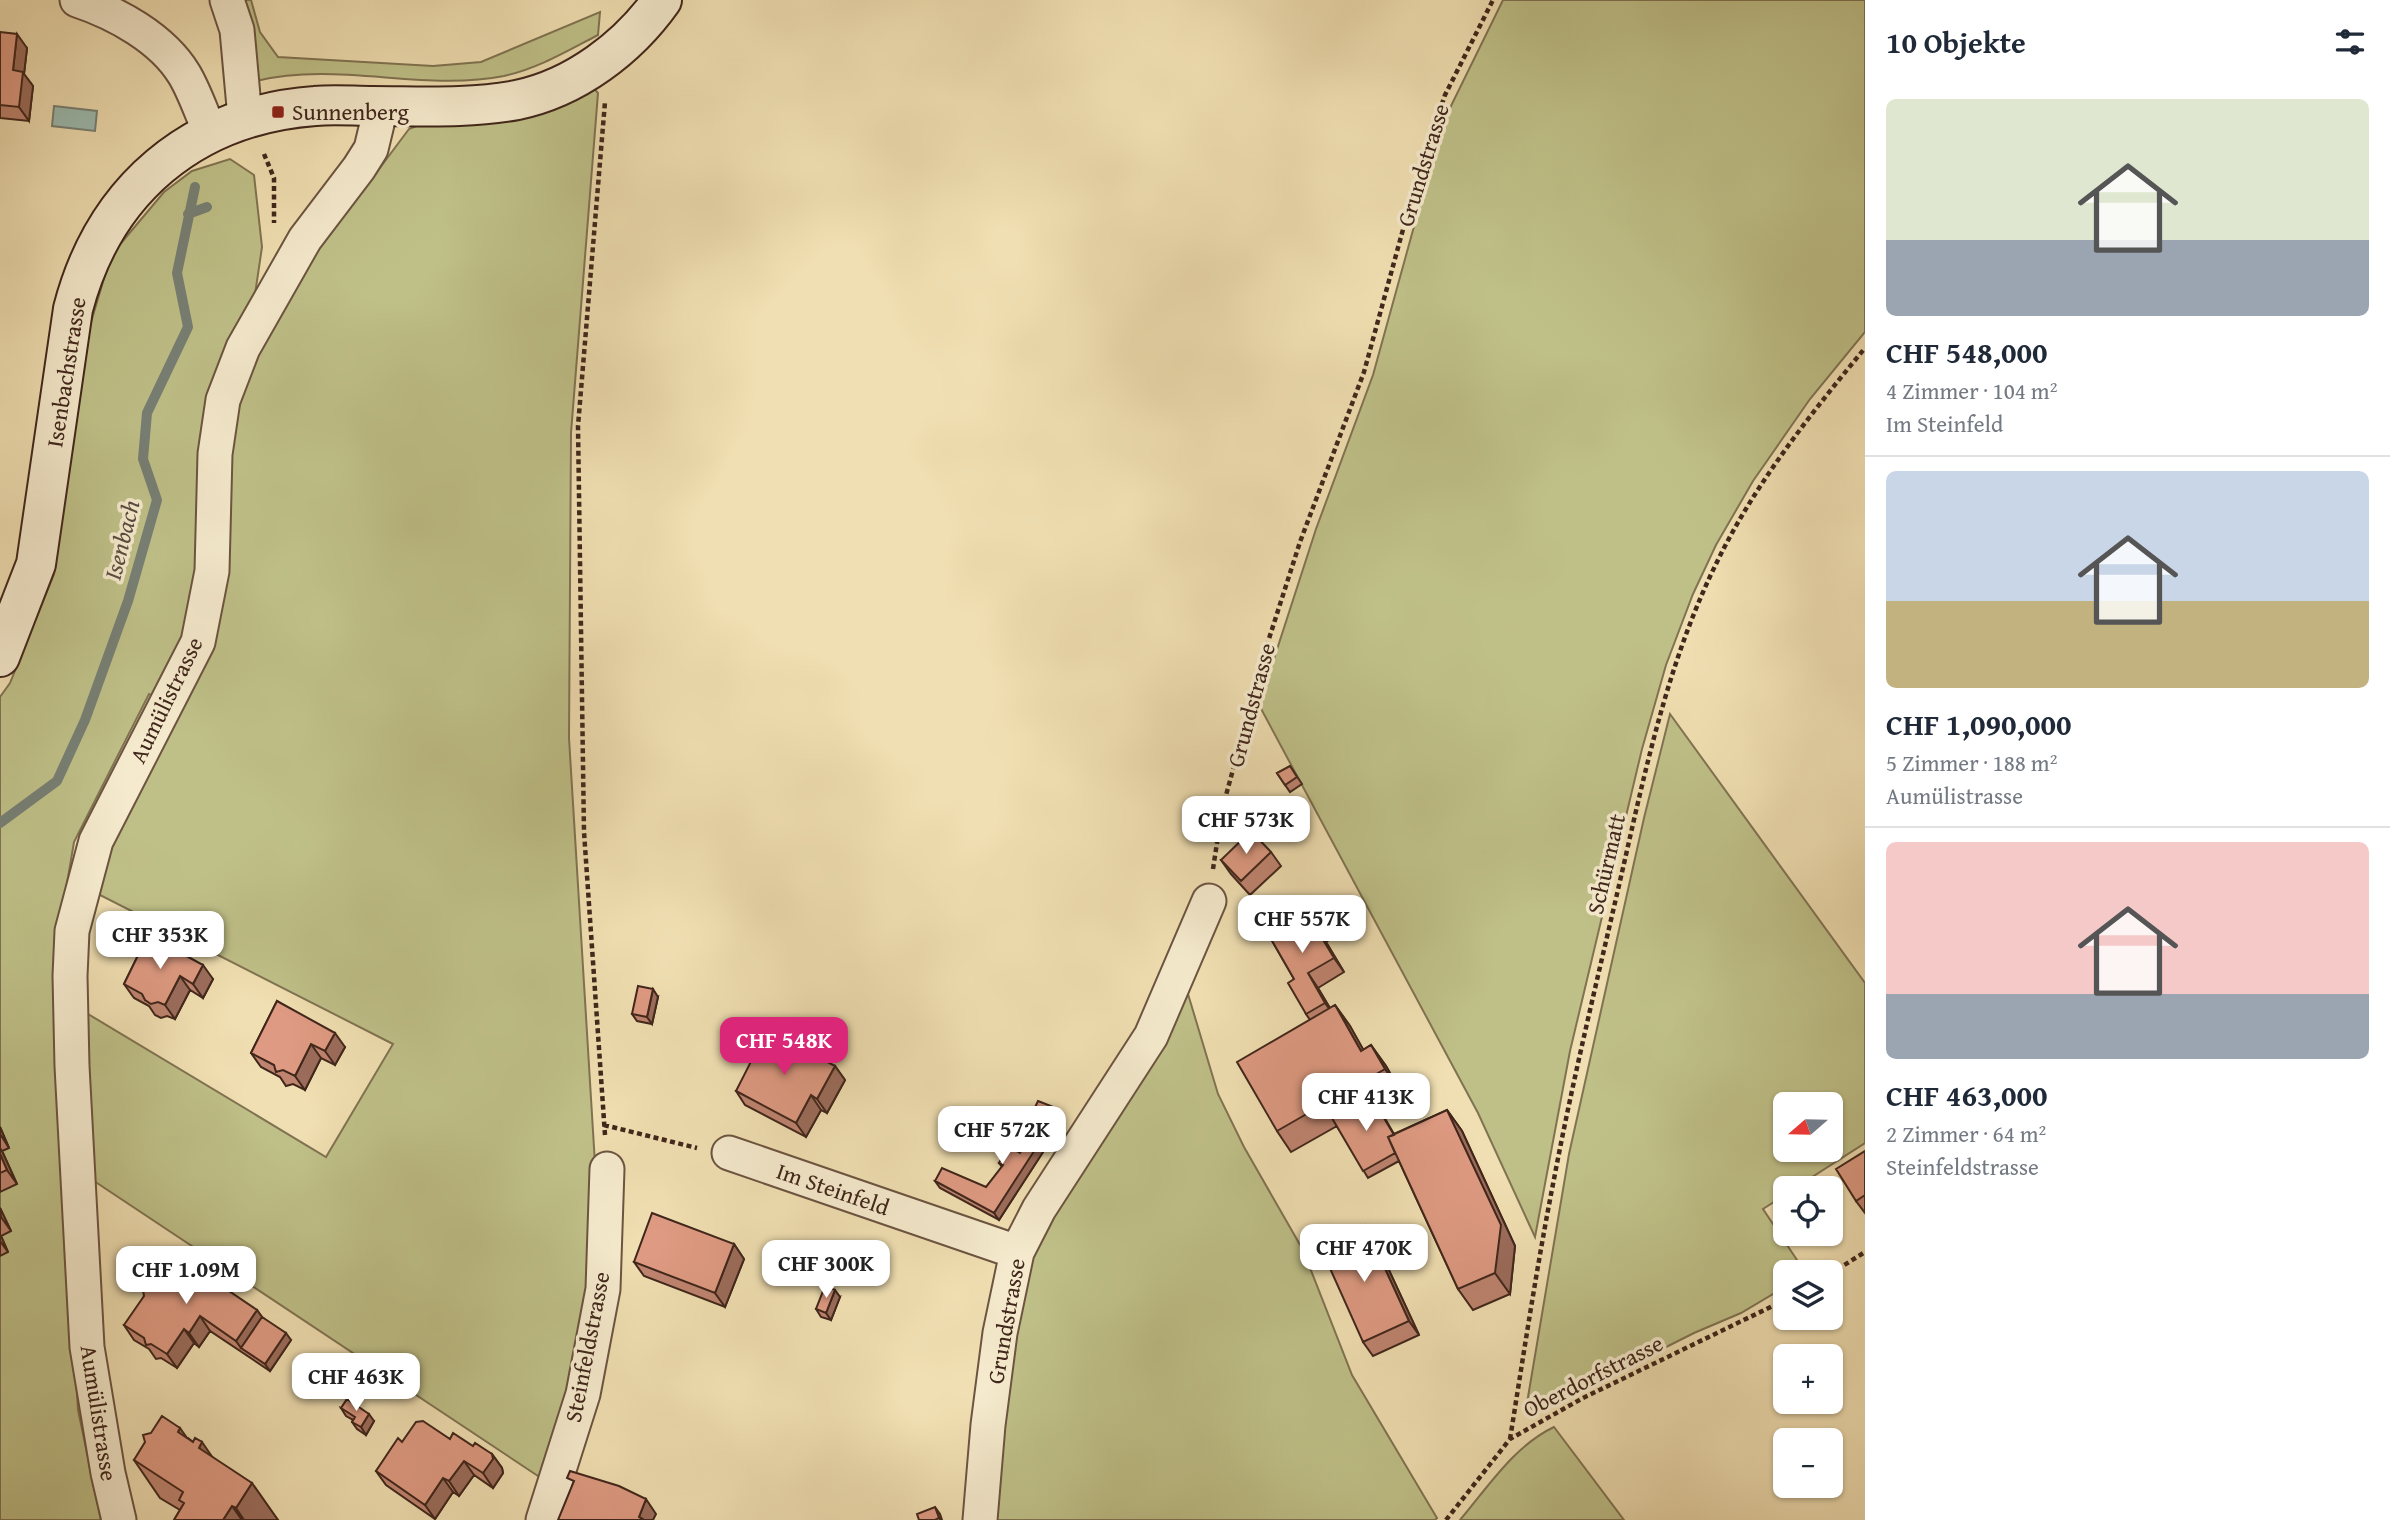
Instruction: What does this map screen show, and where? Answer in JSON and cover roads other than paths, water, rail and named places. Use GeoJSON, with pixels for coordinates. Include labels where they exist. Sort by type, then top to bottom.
{"type":"FeatureCollection","features":[{"type":"Feature","properties":{"kind":"main road"},"geometry":{"type":"LineString","coordinates":[[374,106],[466,105],[517,100],[556,87],[596,65],[634,35],[662,0]]}},
{"type":"Feature","properties":{"kind":"main road","name":"Isenbachstrasse"},"geometry":{"type":"LineString","coordinates":[[0,657],[36,564],[73,309],[89,258],[112,218],[141,181],[164,161],[211,134],[253,134],[315,106],[374,106]]}},
{"type":"Feature","properties":{"kind":"street"},"geometry":{"type":"LineString","coordinates":[[77,0],[102,8],[157,42],[184,73],[211,134]]}},
{"type":"Feature","properties":{"kind":"street"},"geometry":{"type":"LineString","coordinates":[[227,0],[237,30],[253,134]]}},
{"type":"Feature","properties":{"kind":"street","name":"Aumülistrasse"},"geometry":{"type":"LineString","coordinates":[[119,1520],[108,1473],[87,1347],[72,1066],[69,976],[72,931],[96,841],[198,642],[212,571],[215,454],[223,400],[243,348],[305,239],[359,169],[371,149],[377,124],[374,106]]}},
{"type":"Feature","properties":{"kind":"street","name":"Grundstrasse"},"geometry":{"type":"LineString","coordinates":[[980,1520],[988,1425],[1000,1333],[1017,1252],[1039,1209],[1151,1036],[1209,901]]}},
{"type":"Feature","properties":{"kind":"street","name":"Im Steinfeld"},"geometry":{"type":"LineString","coordinates":[[729,1153],[1017,1252]]}},
{"type":"Feature","properties":{"kind":"street","name":"Steinfeldstrasse"},"geometry":{"type":"LineString","coordinates":[[543,1520],[583,1394],[603,1289],[607,1169]]}},
{"type":"Feature","properties":{"kind":"water"},"geometry":{"type":"Polygon","coordinates":[[[54,106],[97,111],[95,131],[52,126],[54,106]]]}},
{"type":"Feature","properties":{"kind":"waterway","name":"Isenbach"},"geometry":{"type":"LineString","coordinates":[[0,823],[57,781],[85,720],[128,601],[157,500],[143,459],[147,413],[188,327],[177,273],[195,187]]}},
{"type":"Feature","properties":{"kind":"waterway","name":"Isenbach"},"geometry":{"type":"LineString","coordinates":[[188,214],[207,207]]}},
{"type":"Feature","properties":{"kind":"place","name":"Sunnenberg"},"geometry":{"type":"Point","coordinates":[278,112]}}]}
